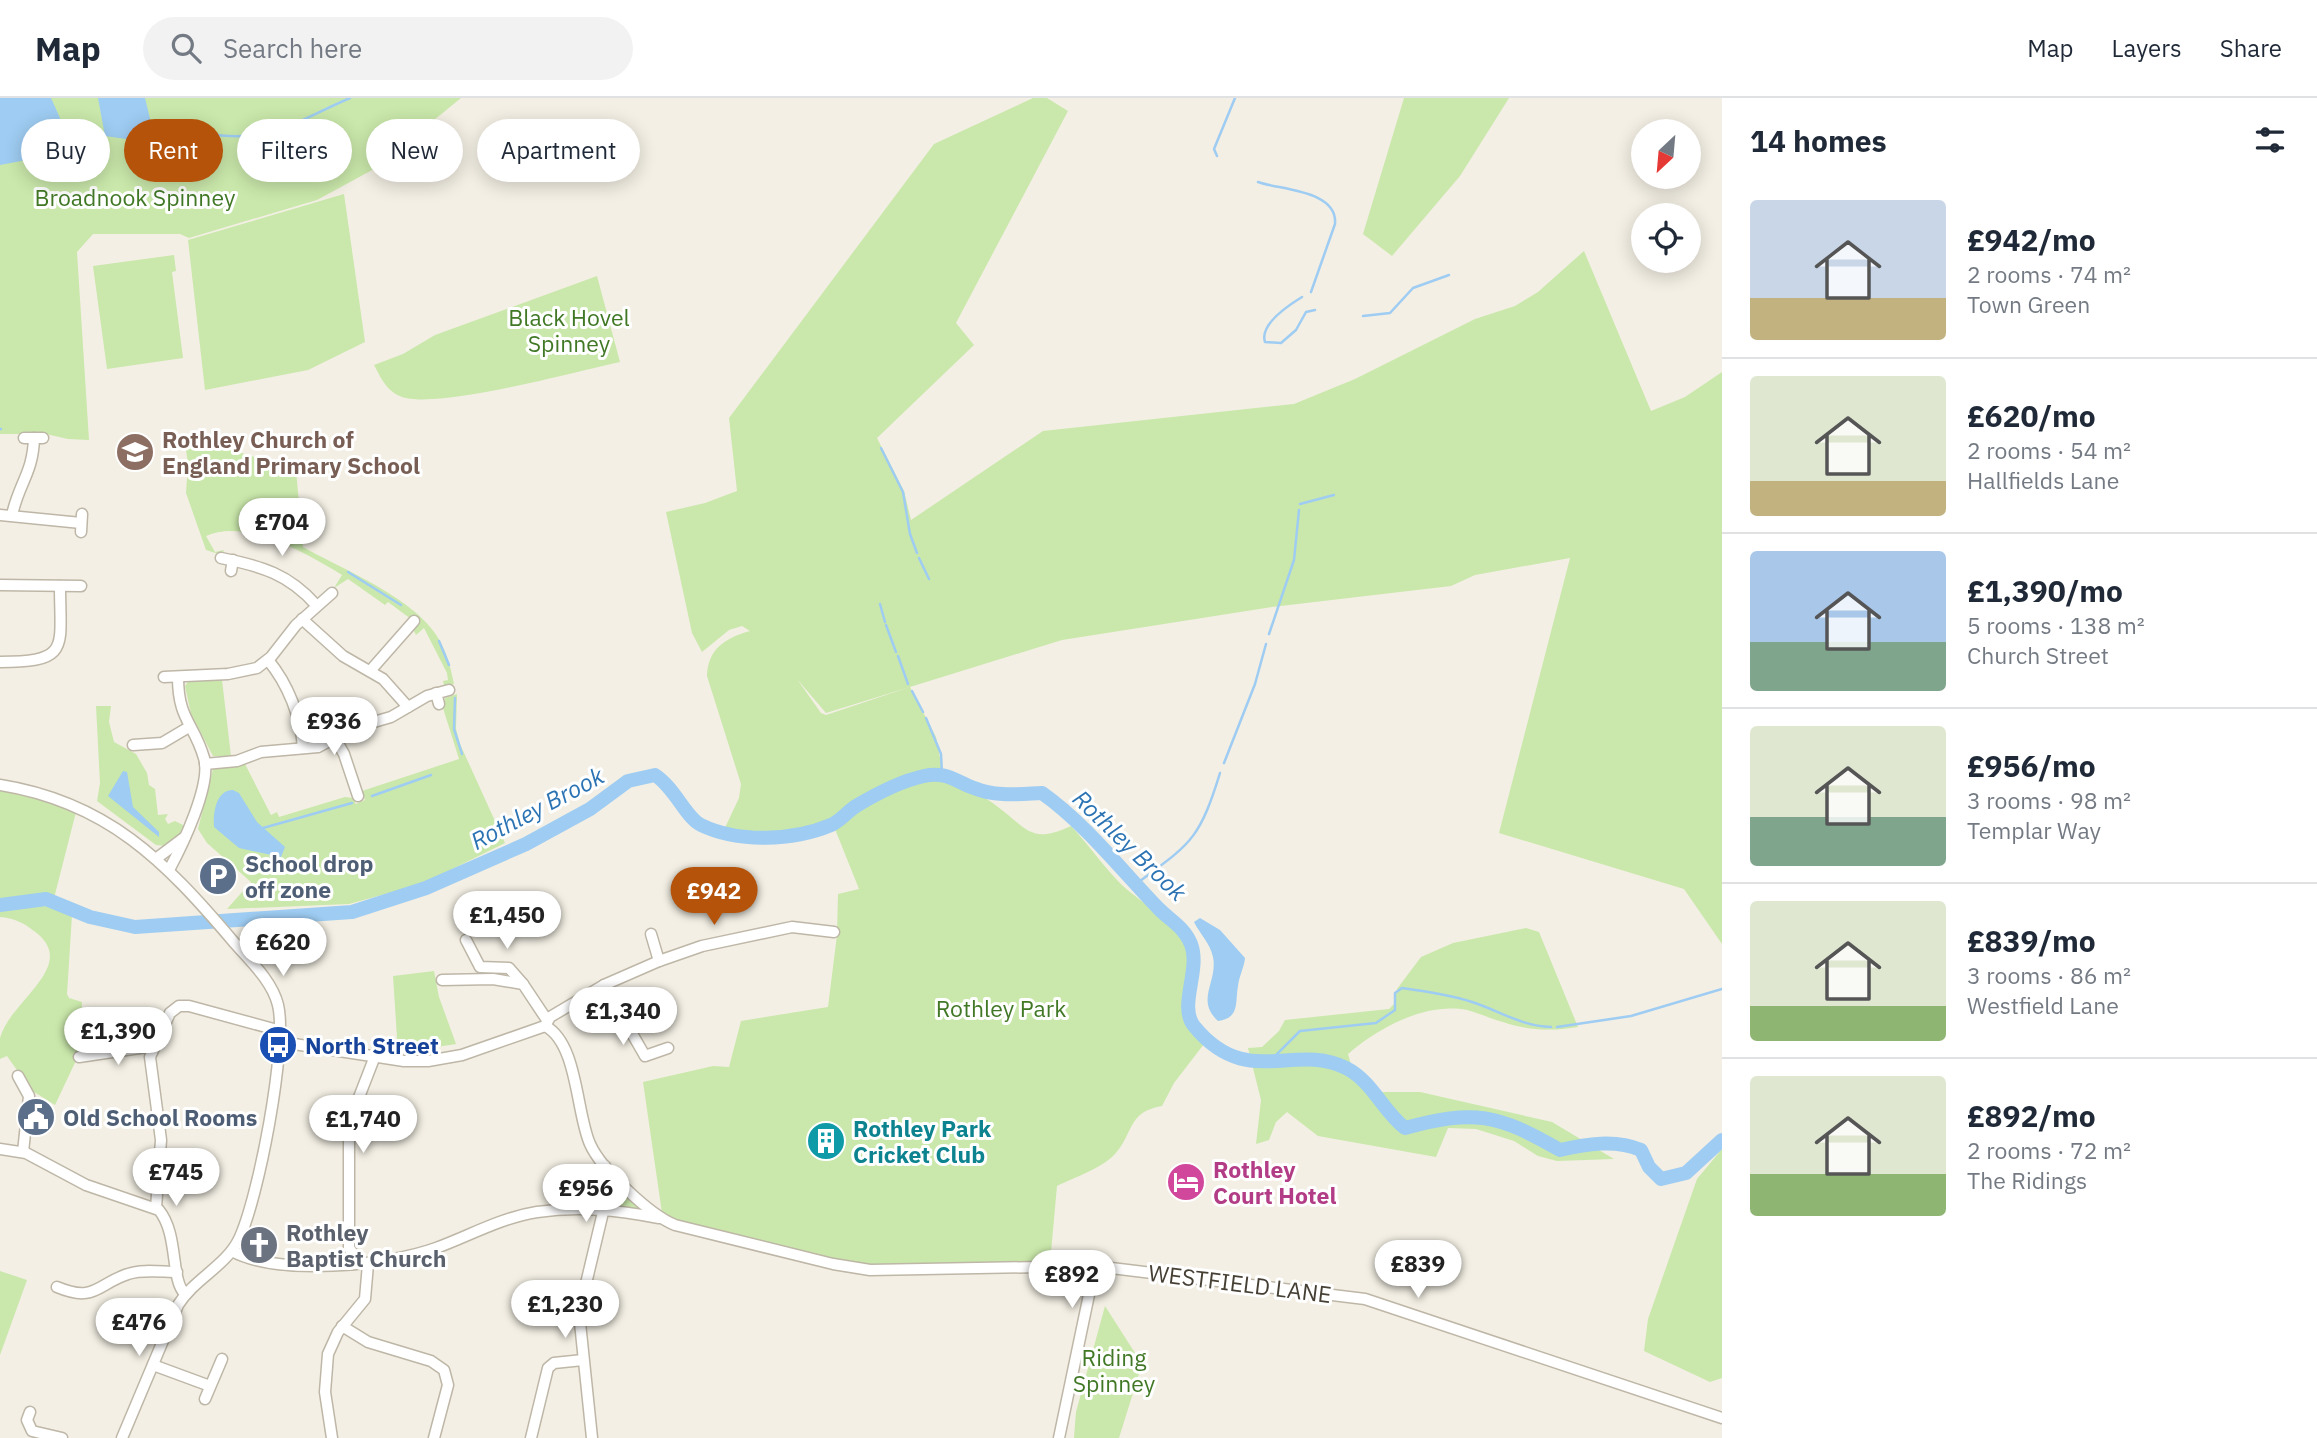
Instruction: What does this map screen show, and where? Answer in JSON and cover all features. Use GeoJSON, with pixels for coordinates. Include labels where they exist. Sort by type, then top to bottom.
{"type":"FeatureCollection","features":[{"type":"Feature","properties":{"kind":"street"},"geometry":{"type":"LineString","coordinates":[[12,515],[32,464],[34,438]]}},
{"type":"Feature","properties":{"kind":"street"},"geometry":{"type":"LineString","coordinates":[[0,515],[81,523]]}},
{"type":"Feature","properties":{"kind":"street"},"geometry":{"type":"LineString","coordinates":[[221,558],[232,566],[274,571],[292,582],[316,605]]}},
{"type":"Feature","properties":{"kind":"street"},"geometry":{"type":"LineString","coordinates":[[0,585],[81,586]]}},
{"type":"Feature","properties":{"kind":"street"},"geometry":{"type":"LineString","coordinates":[[0,662],[36,662],[54,651],[59,640],[60,586]]}},
{"type":"Feature","properties":{"kind":"street"},"geometry":{"type":"LineString","coordinates":[[164,677],[244,672],[268,660],[302,619],[332,593]]}},
{"type":"Feature","properties":{"kind":"street"},"geometry":{"type":"LineString","coordinates":[[302,619],[344,656],[388,684],[408,708]]}},
{"type":"Feature","properties":{"kind":"street"},"geometry":{"type":"LineString","coordinates":[[370,671],[412,628]]}},
{"type":"Feature","properties":{"kind":"street"},"geometry":{"type":"LineString","coordinates":[[268,660],[284,681],[300,724],[303,748]]}},
{"type":"Feature","properties":{"kind":"street"},"geometry":{"type":"LineString","coordinates":[[169,870],[188,835],[205,764],[180,706],[178,677]]}},
{"type":"Feature","properties":{"kind":"street"},"geometry":{"type":"LineString","coordinates":[[205,764],[237,761],[261,752],[318,747],[352,728],[437,699],[449,690]]}},
{"type":"Feature","properties":{"kind":"street"},"geometry":{"type":"LineString","coordinates":[[139,748],[165,742],[189,727]]}},
{"type":"Feature","properties":{"kind":"street"},"geometry":{"type":"LineString","coordinates":[[335,738],[344,754],[354,793]]}},
{"type":"Feature","properties":{"kind":"street"},"geometry":{"type":"LineString","coordinates":[[0,785],[48,797],[97,816],[126,832],[169,870],[228,936],[272,990],[278,1005],[281,1037],[254,1189],[242,1232],[232,1251],[185,1294],[122,1438]]}},
{"type":"Feature","properties":{"kind":"street"},"geometry":{"type":"LineString","coordinates":[[157,858],[188,835]]}},
{"type":"Feature","properties":{"kind":"street"},"geometry":{"type":"LineString","coordinates":[[185,1294],[179,1286],[170,1230],[156,1208],[162,1150],[150,1063],[153,1046],[166,1017],[183,1006],[281,1037],[404,1061],[435,1061],[462,1055],[546,1023],[604,985],[659,961],[750,934],[792,927],[834,932]]}},
{"type":"Feature","properties":{"kind":"street"},"geometry":{"type":"LineString","coordinates":[[651,933],[659,961]]}},
{"type":"Feature","properties":{"kind":"street"},"geometry":{"type":"LineString","coordinates":[[466,945],[480,967],[509,968],[523,984],[566,1054],[586,1133],[604,1166],[661,1218]]}},
{"type":"Feature","properties":{"kind":"street"},"geometry":{"type":"LineString","coordinates":[[442,980],[493,979],[523,984]]}},
{"type":"Feature","properties":{"kind":"street"},"geometry":{"type":"LineString","coordinates":[[604,985],[646,1056],[668,1048]]}},
{"type":"Feature","properties":{"kind":"street"},"geometry":{"type":"LineString","coordinates":[[79,1057],[153,1046]]}},
{"type":"Feature","properties":{"kind":"street"},"geometry":{"type":"LineString","coordinates":[[332,1438],[325,1392],[326,1365],[333,1341],[365,1298],[363,1263],[349,1248],[348,1134],[360,1089],[375,1056]]}},
{"type":"Feature","properties":{"kind":"street"},"geometry":{"type":"LineString","coordinates":[[18,1076],[29,1096],[23,1152]]}},
{"type":"Feature","properties":{"kind":"street"},"geometry":{"type":"LineString","coordinates":[[0,1149],[23,1152],[86,1185],[156,1208]]}},
{"type":"Feature","properties":{"kind":"street"},"geometry":{"type":"LineString","coordinates":[[578,1208],[601,1185],[604,1166]]}},
{"type":"Feature","properties":{"kind":"street","name":"WESTFIELD LANE"},"geometry":{"type":"LineString","coordinates":[[232,1251],[255,1260],[297,1267],[363,1263],[434,1249],[520,1216],[578,1208],[604,1208],[661,1218],[725,1238],[860,1269],[890,1271],[1095,1266],[1365,1298],[1722,1418]]}},
{"type":"Feature","properties":{"kind":"street"},"geometry":{"type":"LineString","coordinates":[[592,1438],[580,1306],[604,1208]]}},
{"type":"Feature","properties":{"kind":"street"},"geometry":{"type":"LineString","coordinates":[[1059,1438],[1095,1266]]}},
{"type":"Feature","properties":{"kind":"street"},"geometry":{"type":"LineString","coordinates":[[57,1287],[69,1292],[88,1292],[103,1288],[129,1273],[177,1272]]}},
{"type":"Feature","properties":{"kind":"street"},"geometry":{"type":"LineString","coordinates":[[342,1326],[368,1342],[431,1361],[444,1370],[448,1385],[434,1438]]}},
{"type":"Feature","properties":{"kind":"street"},"geometry":{"type":"LineString","coordinates":[[205,1399],[222,1359]]}},
{"type":"Feature","properties":{"kind":"street"},"geometry":{"type":"LineString","coordinates":[[531,1438],[548,1368],[554,1363],[583,1360]]}},
{"type":"Feature","properties":{"kind":"street"},"geometry":{"type":"LineString","coordinates":[[153,1364],[210,1386]]}},
{"type":"Feature","properties":{"kind":"street"},"geometry":{"type":"LineString","coordinates":[[26,1417],[36,1434],[62,1438]]}},
{"type":"Feature","properties":{"kind":"green space","name":"Broadnook Spinney"},"geometry":{"type":"Polygon","coordinates":[[[0,98],[461,98],[435,119],[366,119],[366,173],[352,181],[352,119],[237,119],[237,182],[350,182],[317,200],[189,238],[180,234],[93,234],[77,252],[89,440],[46,434],[0,434],[0,98]]]}},
{"type":"Feature","properties":{"kind":"green space","name":"Rothley Park"},"geometry":{"type":"Polygon","coordinates":[[[1033,98],[1047,98],[1068,111],[956,323],[974,345],[877,438],[904,491],[911,520],[1043,431],[1294,404],[1355,379],[1475,319],[1515,306],[1538,292],[1584,251],[1651,411],[1685,397],[1722,372],[1722,944],[1684,889],[1499,833],[1570,558],[1475,575],[1451,586],[1272,607],[1062,640],[910,687],[936,737],[944,779],[986,798],[1030,832],[1046,834],[1071,826],[1117,880],[1174,928],[1186,948],[1189,974],[1184,1007],[1186,1018],[1192,1031],[1204,1044],[1174,1083],[1162,1106],[1137,1118],[1115,1154],[1095,1168],[1057,1186],[1050,1263],[911,1267],[861,1265],[691,1226],[662,1213],[643,1082],[713,1066],[729,1067],[741,1021],[828,1007],[837,935],[838,894],[859,889],[833,824],[763,838],[748,838],[723,832],[739,798],[741,784],[707,676],[708,666],[715,651],[726,641],[750,631],[742,626],[729,630],[702,652],[692,633],[666,512],[705,503],[737,491],[729,418],[934,144],[1033,98]],[[797,679],[821,713],[826,715],[909,687],[826,713],[797,679]]]}},
{"type":"Feature","properties":{"kind":"green space"},"geometry":{"type":"Polygon","coordinates":[[[1404,98],[1509,98],[1460,176],[1392,256],[1363,234],[1404,98]]]}},
{"type":"Feature","properties":{"kind":"green space"},"geometry":{"type":"Polygon","coordinates":[[[344,194],[365,342],[308,370],[205,390],[188,240],[344,194]]]}},
{"type":"Feature","properties":{"kind":"green space"},"geometry":{"type":"Polygon","coordinates":[[[174,255],[176,271],[172,272],[183,358],[107,369],[93,266],[174,255]]]}},
{"type":"Feature","properties":{"kind":"green space","name":"Black Hovel Spinney"},"geometry":{"type":"Polygon","coordinates":[[[597,276],[620,362],[480,393],[425,399],[406,398],[395,393],[386,386],[374,365],[403,354],[435,335],[597,276]]]}},
{"type":"Feature","properties":{"kind":"green space"},"geometry":{"type":"Polygon","coordinates":[[[184,435],[296,470],[303,547],[380,588],[416,613],[431,627],[441,643],[454,684],[444,685],[443,681],[448,680],[447,673],[424,628],[416,635],[413,629],[415,622],[388,602],[385,605],[348,579],[334,588],[342,575],[312,558],[276,541],[239,532],[206,536],[215,552],[224,550],[222,555],[206,550],[186,493],[188,464],[184,435]]]}},
{"type":"Feature","properties":{"kind":"green space"},"geometry":{"type":"Polygon","coordinates":[[[222,680],[231,756],[213,756],[191,714],[185,686],[188,682],[222,680]]]}},
{"type":"Feature","properties":{"kind":"green space"},"geometry":{"type":"Polygon","coordinates":[[[457,694],[456,729],[460,744],[505,843],[422,884],[349,904],[227,909],[251,882],[207,843],[198,829],[213,769],[245,764],[271,815],[277,812],[279,817],[345,797],[353,798],[356,804],[365,800],[362,791],[459,759],[443,708],[445,698],[457,694]]]}},
{"type":"Feature","properties":{"kind":"green space"},"geometry":{"type":"Polygon","coordinates":[[[96,706],[111,706],[109,722],[114,742],[136,754],[147,773],[149,785],[155,789],[158,815],[168,814],[165,819],[168,824],[175,821],[185,826],[182,833],[167,846],[156,845],[97,801],[100,783],[96,706]]]}},
{"type":"Feature","properties":{"kind":"green space"},"geometry":{"type":"Polygon","coordinates":[[[307,711],[329,723],[336,731],[322,739],[308,741],[301,712],[307,711]]]}},
{"type":"Feature","properties":{"kind":"green space"},"geometry":{"type":"Polygon","coordinates":[[[0,790],[29,796],[76,812],[52,906],[72,915],[67,994],[69,998],[82,1002],[80,1052],[55,1105],[31,1090],[7,1056],[0,1059],[0,1038],[6,1024],[47,970],[50,957],[46,944],[34,931],[18,921],[0,917],[0,790]]]}},
{"type":"Feature","properties":{"kind":"green space"},"geometry":{"type":"Polygon","coordinates":[[[1526,928],[1539,932],[1578,1027],[1531,1029],[1467,1010],[1435,1010],[1403,1019],[1360,1044],[1348,1054],[1353,1072],[1382,1092],[1420,1092],[1552,1122],[1614,1159],[1557,1161],[1538,1156],[1514,1141],[1476,1129],[1448,1128],[1436,1157],[1318,1136],[1287,1112],[1276,1122],[1269,1140],[1256,1144],[1261,1100],[1248,1048],[1262,1047],[1279,1031],[1285,1020],[1389,1009],[1394,1004],[1397,989],[1421,957],[1453,943],[1526,928]]]}},
{"type":"Feature","properties":{"kind":"green space"},"geometry":{"type":"Polygon","coordinates":[[[434,971],[439,997],[456,1044],[398,1053],[393,976],[434,971]]]}},
{"type":"Feature","properties":{"kind":"green space"},"geometry":{"type":"Polygon","coordinates":[[[1722,1149],[1722,1378],[1710,1382],[1644,1351],[1648,1319],[1697,1179],[1722,1149]]]}},
{"type":"Feature","properties":{"kind":"green space"},"geometry":{"type":"Polygon","coordinates":[[[608,1174],[640,1206],[639,1209],[591,1203],[608,1174]]]}},
{"type":"Feature","properties":{"kind":"green space"},"geometry":{"type":"Polygon","coordinates":[[[0,1271],[27,1280],[0,1355],[0,1271]]]}},
{"type":"Feature","properties":{"kind":"green space","name":"Riding Spinney"},"geometry":{"type":"Polygon","coordinates":[[[1105,1306],[1142,1364],[1119,1438],[1074,1438],[1076,1412],[1105,1306]]]}},
{"type":"Feature","properties":{"kind":"water"},"geometry":{"type":"Polygon","coordinates":[[[0,98],[51,98],[60,119],[21,119],[21,161],[0,165],[0,98]]]}},
{"type":"Feature","properties":{"kind":"water"},"geometry":{"type":"Polygon","coordinates":[[[98,98],[145,98],[150,119],[124,119],[124,139],[110,137],[110,119],[102,119],[98,98]]]}},
{"type":"Feature","properties":{"kind":"water"},"geometry":{"type":"Polygon","coordinates":[[[123,771],[127,772],[133,807],[159,832],[159,837],[108,796],[123,771]]]}},
{"type":"Feature","properties":{"kind":"water"},"geometry":{"type":"Polygon","coordinates":[[[227,791],[239,793],[257,822],[285,847],[281,857],[239,848],[214,827],[219,798],[227,791]]]}},
{"type":"Feature","properties":{"kind":"water"},"geometry":{"type":"Polygon","coordinates":[[[1200,918],[1220,930],[1245,958],[1235,1009],[1230,1017],[1218,1021],[1208,1006],[1214,966],[1212,952],[1194,922],[1200,918]]]}},
{"type":"Feature","properties":{"kind":"waterway"},"geometry":{"type":"LineString","coordinates":[[223,135],[246,136],[280,129],[350,98]]}},
{"type":"Feature","properties":{"kind":"waterway"},"geometry":{"type":"LineString","coordinates":[[1217,156],[1214,149],[1235,98]]}},
{"type":"Feature","properties":{"kind":"waterway"},"geometry":{"type":"LineString","coordinates":[[1258,182],[1306,193],[1327,204],[1333,213],[1335,224],[1311,292]]}},
{"type":"Feature","properties":{"kind":"waterway"},"geometry":{"type":"LineString","coordinates":[[1363,316],[1390,313],[1413,288],[1449,275]]}},
{"type":"Feature","properties":{"kind":"waterway"},"geometry":{"type":"LineString","coordinates":[[1302,297],[1283,310],[1266,328],[1265,342],[1281,343],[1296,330],[1306,312],[1315,310]]}},
{"type":"Feature","properties":{"kind":"waterway"},"geometry":{"type":"LineString","coordinates":[[881,448],[903,492],[910,534],[917,553]]}},
{"type":"Feature","properties":{"kind":"waterway"},"geometry":{"type":"LineString","coordinates":[[1300,504],[1334,495]]}},
{"type":"Feature","properties":{"kind":"waterway"},"geometry":{"type":"LineString","coordinates":[[1269,634],[1294,560],[1299,510]]}},
{"type":"Feature","properties":{"kind":"waterway"},"geometry":{"type":"LineString","coordinates":[[919,558],[929,579]]}},
{"type":"Feature","properties":{"kind":"waterway"},"geometry":{"type":"LineString","coordinates":[[348,572],[401,605]]}},
{"type":"Feature","properties":{"kind":"waterway"},"geometry":{"type":"LineString","coordinates":[[880,604],[885,622]]}},
{"type":"Feature","properties":{"kind":"waterway"},"geometry":{"type":"LineString","coordinates":[[886,625],[896,652]]}},
{"type":"Feature","properties":{"kind":"waterway"},"geometry":{"type":"LineString","coordinates":[[439,641],[449,665]]}},
{"type":"Feature","properties":{"kind":"waterway"},"geometry":{"type":"LineString","coordinates":[[1224,763],[1255,684],[1266,644]]}},
{"type":"Feature","properties":{"kind":"waterway"},"geometry":{"type":"LineString","coordinates":[[898,656],[908,684]]}},
{"type":"Feature","properties":{"kind":"waterway"},"geometry":{"type":"LineString","coordinates":[[912,691],[923,712]]}},
{"type":"Feature","properties":{"kind":"waterway"},"geometry":{"type":"LineString","coordinates":[[455,698],[454,729],[462,754]]}},
{"type":"Feature","properties":{"kind":"waterway"},"geometry":{"type":"LineString","coordinates":[[926,718],[941,754],[942,774]]}},
{"type":"Feature","properties":{"kind":"waterway"},"geometry":{"type":"LineString","coordinates":[[1136,884],[1191,839],[1206,813],[1220,773]]}},
{"type":"Feature","properties":{"kind":"waterway"},"geometry":{"type":"LineString","coordinates":[[372,796],[431,775]]}},
{"type":"Feature","properties":{"kind":"waterway","name":"Rothley Brook"},"geometry":{"type":"LineString","coordinates":[[0,905],[46,899],[90,917],[135,927],[352,912],[426,888],[526,844],[590,809],[628,781],[655,775],[669,787],[690,816],[701,825],[732,835],[766,838],[800,834],[831,825],[856,806],[889,788],[915,778],[938,775],[991,793],[1042,793],[1074,819],[1185,933],[1193,954],[1188,1008],[1190,1018],[1194,1026],[1213,1045],[1232,1056],[1251,1061],[1308,1059],[1327,1061],[1346,1068],[1363,1080],[1405,1128],[1450,1118],[1485,1118],[1519,1129],[1560,1150],[1600,1144],[1631,1147],[1641,1150],[1649,1167],[1661,1179],[1686,1173],[1722,1140]]}},
{"type":"Feature","properties":{"kind":"waterway"},"geometry":{"type":"LineString","coordinates":[[263,828],[352,803]]}},
{"type":"Feature","properties":{"kind":"waterway"},"geometry":{"type":"LineString","coordinates":[[1269,1062],[1300,1031],[1376,1023],[1395,1010],[1395,993],[1402,988],[1464,1000],[1520,1021],[1551,1027]]}},
{"type":"Feature","properties":{"kind":"waterway"},"geometry":{"type":"LineString","coordinates":[[1557,1027],[1631,1016],[1722,989]]}},
{"type":"Feature","properties":{"kind":"place","name":"Rothley Church of England Primary School"},"geometry":{"type":"Point","coordinates":[135,452]}},
{"type":"Feature","properties":{"kind":"place","name":"School drop off zone"},"geometry":{"type":"Point","coordinates":[218,876]}},
{"type":"Feature","properties":{"kind":"place","name":"North Street"},"geometry":{"type":"Point","coordinates":[278,1045]}},
{"type":"Feature","properties":{"kind":"place","name":"Old School Rooms"},"geometry":{"type":"Point","coordinates":[36,1117]}},
{"type":"Feature","properties":{"kind":"place","name":"Rothley Park Cricket Club"},"geometry":{"type":"Point","coordinates":[826,1141]}},
{"type":"Feature","properties":{"kind":"place","name":"Rothley Court Hotel"},"geometry":{"type":"Point","coordinates":[1186,1182]}},
{"type":"Feature","properties":{"kind":"place","name":"Rothley Baptist Church"},"geometry":{"type":"Point","coordinates":[259,1245]}}]}
